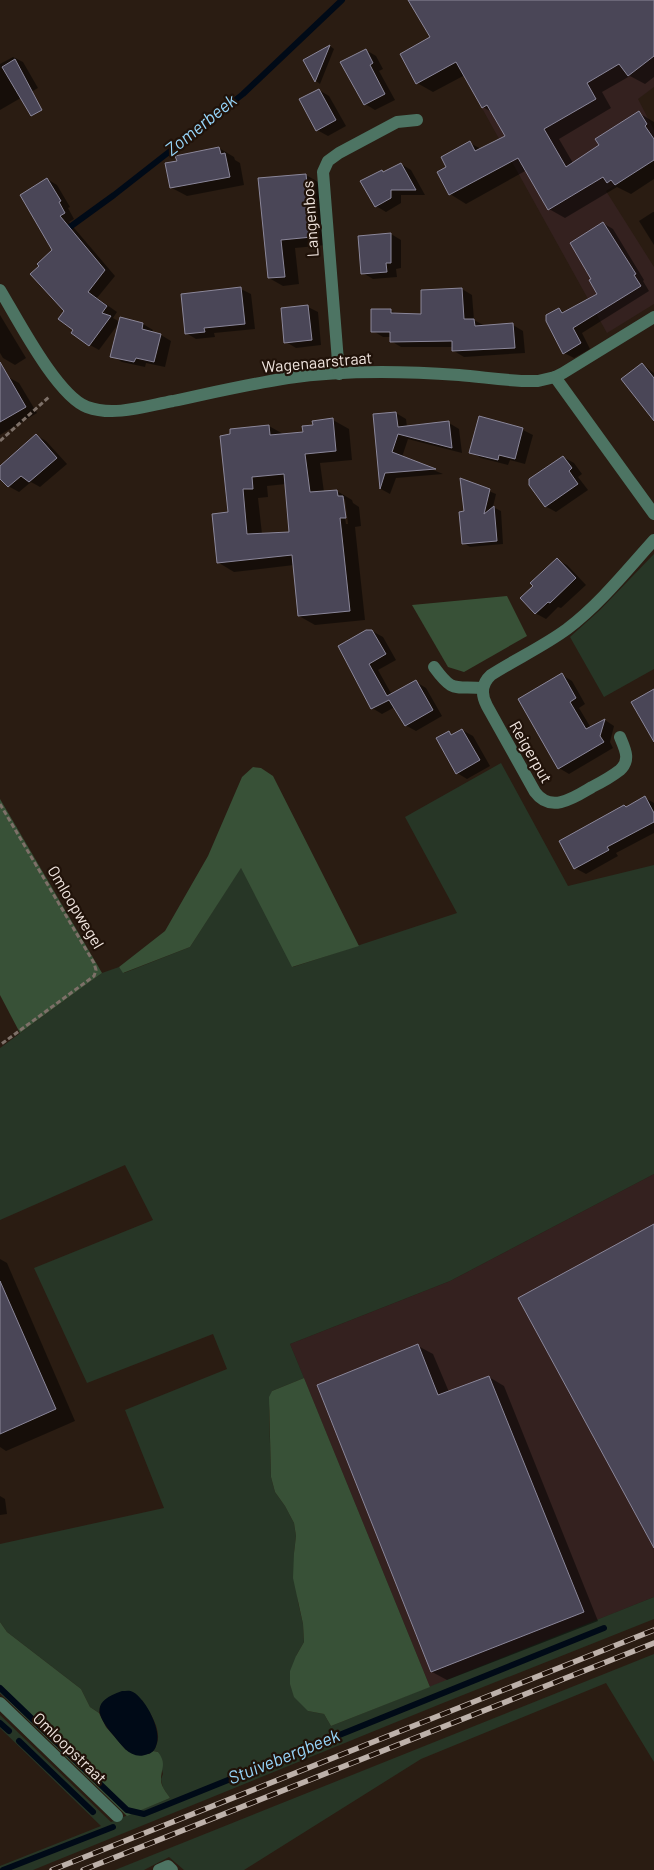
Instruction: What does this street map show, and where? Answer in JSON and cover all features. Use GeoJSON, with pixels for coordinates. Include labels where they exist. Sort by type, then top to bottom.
{"type":"FeatureCollection","features":[{"type":"Feature","properties":{"kind":"street","name":"Langenbos"},"geometry":{"type":"LineString","coordinates":[[339,374],[323,172],[328,161],[339,153],[398,122],[417,120]]}},
{"type":"Feature","properties":{"kind":"street","name":"Wagenaarstraat"},"geometry":{"type":"LineString","coordinates":[[0,290],[43,360],[73,399],[86,407],[102,410],[116,410],[289,378],[339,374],[414,373],[529,381],[555,377],[654,317]]}},
{"type":"Feature","properties":{"kind":"street"},"geometry":{"type":"LineString","coordinates":[[555,377],[654,514]]}},
{"type":"Feature","properties":{"kind":"street"},"geometry":{"type":"LineString","coordinates":[[434,667],[450,686],[483,688],[491,675],[554,638],[580,618],[597,603],[654,540]]}},
{"type":"Feature","properties":{"kind":"street","name":"Reigerput"},"geometry":{"type":"LineString","coordinates":[[483,688],[483,698],[487,706],[535,792],[545,801],[554,803],[567,801],[620,770],[625,764],[626,756],[625,747],[620,737]]}},
{"type":"Feature","properties":{"kind":"street","name":"Omloopstraat"},"geometry":{"type":"LineString","coordinates":[[0,1703],[117,1816]]}},
{"type":"Feature","properties":{"kind":"street"},"geometry":{"type":"LineString","coordinates":[[159,1870],[168,1866],[172,1870]]}},
{"type":"Feature","properties":{"kind":"path"},"geometry":{"type":"LineString","coordinates":[[0,441],[62,386]]}},
{"type":"Feature","properties":{"kind":"path","name":"Omloopwegel"},"geometry":{"type":"LineString","coordinates":[[0,804],[94,963],[96,970],[94,976],[0,1045]]}},
{"type":"Feature","properties":{"kind":"shaded area"},"geometry":{"type":"Polygon","coordinates":[[[422,0],[654,0],[654,87],[638,99],[654,130],[654,160],[606,191],[654,267],[654,304],[607,333],[422,0]]]}},
{"type":"Feature","properties":{"kind":"shaded area"},"geometry":{"type":"Polygon","coordinates":[[[654,1174],[654,1597],[430,1687],[290,1344],[450,1281],[654,1174]]]}},
{"type":"Feature","properties":{"kind":"shaded area"},"geometry":{"type":"Polygon","coordinates":[[[122,1691],[131,1691],[138,1696],[152,1716],[158,1740],[155,1749],[149,1754],[137,1756],[128,1751],[120,1744],[100,1715],[101,1704],[105,1699],[122,1691]]]}},
{"type":"Feature","properties":{"kind":"green space"},"geometry":{"type":"Polygon","coordinates":[[[654,554],[654,669],[604,697],[570,637],[600,610],[654,554]]]}},
{"type":"Feature","properties":{"kind":"green space"},"geometry":{"type":"Polygon","coordinates":[[[507,596],[527,636],[464,672],[448,667],[412,605],[507,596]]]}},
{"type":"Feature","properties":{"kind":"green space"},"geometry":{"type":"Polygon","coordinates":[[[501,763],[568,886],[654,865],[654,1174],[450,1281],[290,1344],[304,1378],[272,1391],[269,1410],[271,1477],[275,1492],[294,1523],[296,1536],[294,1553],[304,1642],[296,1656],[308,1711],[324,1714],[331,1726],[654,1597],[654,1619],[33,1870],[0,1870],[0,1866],[101,1826],[0,1728],[0,1715],[111,1822],[170,1798],[163,1788],[161,1779],[163,1774],[158,1752],[153,1751],[157,1745],[158,1731],[142,1700],[100,1707],[99,1713],[90,1707],[81,1689],[7,1632],[0,1622],[0,1544],[164,1508],[125,1410],[227,1369],[213,1334],[87,1383],[34,1268],[153,1220],[125,1165],[0,1220],[0,1048],[102,973],[119,967],[124,973],[190,947],[241,867],[293,967],[457,913],[405,817],[501,763]]]}},
{"type":"Feature","properties":{"kind":"green space"},"geometry":{"type":"Polygon","coordinates":[[[253,767],[261,768],[273,776],[359,946],[292,967],[241,868],[190,947],[123,973],[119,967],[165,931],[208,856],[242,777],[253,767]]]}},
{"type":"Feature","properties":{"kind":"green space"},"geometry":{"type":"Polygon","coordinates":[[[0,799],[102,973],[20,1033],[0,995],[0,799]]]}},
{"type":"Feature","properties":{"kind":"green space"},"geometry":{"type":"Polygon","coordinates":[[[304,1378],[430,1687],[331,1726],[324,1714],[308,1711],[294,1697],[290,1684],[290,1671],[304,1642],[303,1624],[293,1578],[296,1536],[294,1523],[275,1492],[271,1477],[269,1397],[272,1391],[304,1378]]]}},
{"type":"Feature","properties":{"kind":"green space"},"geometry":{"type":"Polygon","coordinates":[[[0,1622],[7,1632],[81,1689],[90,1707],[99,1713],[106,1727],[126,1750],[149,1754],[153,1751],[158,1752],[163,1763],[161,1783],[170,1798],[127,1816],[0,1693],[0,1622]]]}},
{"type":"Feature","properties":{"kind":"green space"},"geometry":{"type":"Polygon","coordinates":[[[654,1654],[654,1762],[606,1683],[421,1759],[244,1870],[184,1870],[169,1857],[144,1870],[115,1870],[654,1654]]]}},
{"type":"Feature","properties":{"kind":"building"},"geometry":{"type":"Polygon","coordinates":[[[408,0],[654,0],[654,56],[628,76],[619,64],[587,83],[596,99],[544,129],[566,167],[599,145],[595,139],[639,111],[647,124],[645,126],[654,139],[654,160],[615,185],[611,180],[607,183],[603,177],[548,210],[518,158],[449,195],[437,172],[446,167],[441,157],[470,141],[475,151],[505,136],[487,105],[482,108],[456,62],[416,84],[400,54],[430,37],[408,0]]]}},
{"type":"Feature","properties":{"kind":"building"},"geometry":{"type":"Polygon","coordinates":[[[330,45],[315,82],[303,60],[330,45]]]}},
{"type":"Feature","properties":{"kind":"building"},"geometry":{"type":"Polygon","coordinates":[[[366,49],[373,63],[370,65],[385,94],[364,105],[340,62],[366,49]]]}},
{"type":"Feature","properties":{"kind":"building"},"geometry":{"type":"Polygon","coordinates":[[[15,59],[42,110],[31,116],[2,67],[15,59]]]}},
{"type":"Feature","properties":{"kind":"building"},"geometry":{"type":"Polygon","coordinates":[[[319,89],[336,120],[316,131],[299,99],[319,89]]]}},
{"type":"Feature","properties":{"kind":"building"},"geometry":{"type":"Polygon","coordinates":[[[219,147],[221,154],[225,153],[230,177],[170,188],[165,163],[177,161],[175,156],[219,147]]]}},
{"type":"Feature","properties":{"kind":"building"},"geometry":{"type":"Polygon","coordinates":[[[401,163],[416,190],[391,190],[391,198],[375,207],[360,181],[401,163]]]}},
{"type":"Feature","properties":{"kind":"building"},"geometry":{"type":"Polygon","coordinates":[[[306,174],[312,237],[281,240],[285,277],[268,278],[258,178],[306,174]]]}},
{"type":"Feature","properties":{"kind":"building"},"geometry":{"type":"Polygon","coordinates":[[[47,178],[61,201],[59,202],[65,213],[60,216],[105,270],[88,292],[107,306],[102,313],[111,316],[89,346],[71,333],[73,330],[58,319],[64,311],[30,274],[39,266],[37,264],[52,250],[20,195],[47,178]]]}},
{"type":"Feature","properties":{"kind":"building"},"geometry":{"type":"Polygon","coordinates":[[[603,222],[636,274],[634,275],[641,286],[573,328],[581,343],[563,354],[546,321],[546,315],[559,308],[562,313],[597,294],[589,280],[591,279],[570,243],[603,222]]]}},
{"type":"Feature","properties":{"kind":"building"},"geometry":{"type":"Polygon","coordinates":[[[391,233],[391,263],[386,263],[387,272],[361,274],[358,236],[391,233]]]}},
{"type":"Feature","properties":{"kind":"building"},"geometry":{"type":"Polygon","coordinates":[[[241,287],[245,324],[204,328],[205,332],[185,334],[181,294],[241,287]]]}},
{"type":"Feature","properties":{"kind":"building"},"geometry":{"type":"Polygon","coordinates":[[[462,288],[464,319],[474,319],[475,326],[513,323],[515,348],[452,351],[452,341],[390,342],[390,332],[371,332],[371,309],[391,309],[391,313],[421,314],[421,290],[462,288]]]}},
{"type":"Feature","properties":{"kind":"building"},"geometry":{"type":"Polygon","coordinates":[[[308,305],[312,340],[284,343],[281,308],[308,305]]]}},
{"type":"Feature","properties":{"kind":"building"},"geometry":{"type":"Polygon","coordinates":[[[120,317],[143,323],[142,329],[161,334],[154,362],[136,358],[134,362],[110,357],[120,317]]]}},
{"type":"Feature","properties":{"kind":"building"},"geometry":{"type":"Polygon","coordinates":[[[0,362],[26,407],[0,422],[0,362]]]}},
{"type":"Feature","properties":{"kind":"building"},"geometry":{"type":"Polygon","coordinates":[[[642,363],[654,378],[654,421],[621,379],[642,363]]]}},
{"type":"Feature","properties":{"kind":"building"},"geometry":{"type":"Polygon","coordinates":[[[396,412],[398,427],[449,421],[452,448],[398,434],[392,452],[436,469],[385,473],[380,489],[373,414],[396,412]]]}},
{"type":"Feature","properties":{"kind":"building"},"geometry":{"type":"Polygon","coordinates":[[[479,416],[523,428],[515,459],[499,455],[498,460],[469,453],[479,416]]]}},
{"type":"Feature","properties":{"kind":"building"},"geometry":{"type":"Polygon","coordinates":[[[333,418],[336,451],[305,454],[310,492],[337,490],[338,496],[343,496],[346,518],[340,518],[350,611],[298,616],[292,555],[217,563],[212,514],[228,512],[220,436],[230,434],[230,429],[269,425],[270,435],[303,432],[302,426],[313,425],[312,421],[333,418]],[[284,474],[252,477],[253,489],[243,489],[247,534],[289,532],[284,474]]]}},
{"type":"Feature","properties":{"kind":"building"},"geometry":{"type":"Polygon","coordinates":[[[36,434],[57,458],[29,482],[21,476],[8,487],[0,479],[0,466],[36,434]]]}},
{"type":"Feature","properties":{"kind":"building"},"geometry":{"type":"Polygon","coordinates":[[[563,456],[572,468],[569,471],[578,484],[545,507],[529,485],[529,479],[563,456]]]}},
{"type":"Feature","properties":{"kind":"building"},"geometry":{"type":"Polygon","coordinates":[[[460,478],[490,489],[484,514],[494,506],[497,541],[462,544],[459,512],[464,511],[460,478]]]}},
{"type":"Feature","properties":{"kind":"building"},"geometry":{"type":"Polygon","coordinates":[[[557,558],[576,578],[550,603],[548,602],[535,614],[520,598],[533,586],[530,583],[557,558]]]}},
{"type":"Feature","properties":{"kind":"building"},"geometry":{"type":"Polygon","coordinates":[[[366,630],[372,630],[386,654],[369,664],[387,696],[416,680],[433,710],[405,726],[389,700],[371,709],[338,646],[366,630]]]}},
{"type":"Feature","properties":{"kind":"building"},"geometry":{"type":"Polygon","coordinates":[[[562,673],[576,698],[570,702],[586,729],[605,719],[600,736],[604,742],[558,769],[518,699],[562,673]]]}},
{"type":"Feature","properties":{"kind":"building"},"geometry":{"type":"Polygon","coordinates":[[[654,689],[654,742],[631,702],[654,689]]]}},
{"type":"Feature","properties":{"kind":"building"},"geometry":{"type":"Polygon","coordinates":[[[462,729],[480,760],[456,774],[436,738],[449,731],[451,735],[462,729]]]}},
{"type":"Feature","properties":{"kind":"building"},"geometry":{"type":"Polygon","coordinates":[[[645,796],[654,813],[654,822],[607,847],[609,850],[574,869],[559,841],[624,805],[626,807],[645,796]]]}},
{"type":"Feature","properties":{"kind":"building"},"geometry":{"type":"Polygon","coordinates":[[[654,1224],[654,1548],[518,1298],[654,1224]]]}},
{"type":"Feature","properties":{"kind":"building"},"geometry":{"type":"Polygon","coordinates":[[[0,1281],[56,1409],[0,1434],[0,1281]]]}},
{"type":"Feature","properties":{"kind":"building"},"geometry":{"type":"Polygon","coordinates":[[[418,1344],[438,1395],[489,1376],[584,1612],[431,1672],[317,1385],[418,1344]]]}},
{"type":"Feature","properties":{"kind":"waterway","name":"Zomerbeek"},"geometry":{"type":"LineString","coordinates":[[63,232],[114,195],[243,94],[342,0]]}},
{"type":"Feature","properties":{"kind":"waterway","name":"Stuivebergbeek"},"geometry":{"type":"LineString","coordinates":[[0,1688],[127,1810],[144,1814],[604,1628]]}},
{"type":"Feature","properties":{"kind":"waterway"},"geometry":{"type":"LineString","coordinates":[[0,1723],[9,1731]]}},
{"type":"Feature","properties":{"kind":"waterway"},"geometry":{"type":"LineString","coordinates":[[19,1741],[93,1812]]}},
{"type":"Feature","properties":{"kind":"waterway"},"geometry":{"type":"LineString","coordinates":[[3,1870],[113,1827]]}},
{"type":"Feature","properties":{"kind":"railway"},"geometry":{"type":"LineString","coordinates":[[52,1870],[654,1630]]}},
{"type":"Feature","properties":{"kind":"railway"},"geometry":{"type":"LineString","coordinates":[[83,1870],[654,1643]]}}]}
